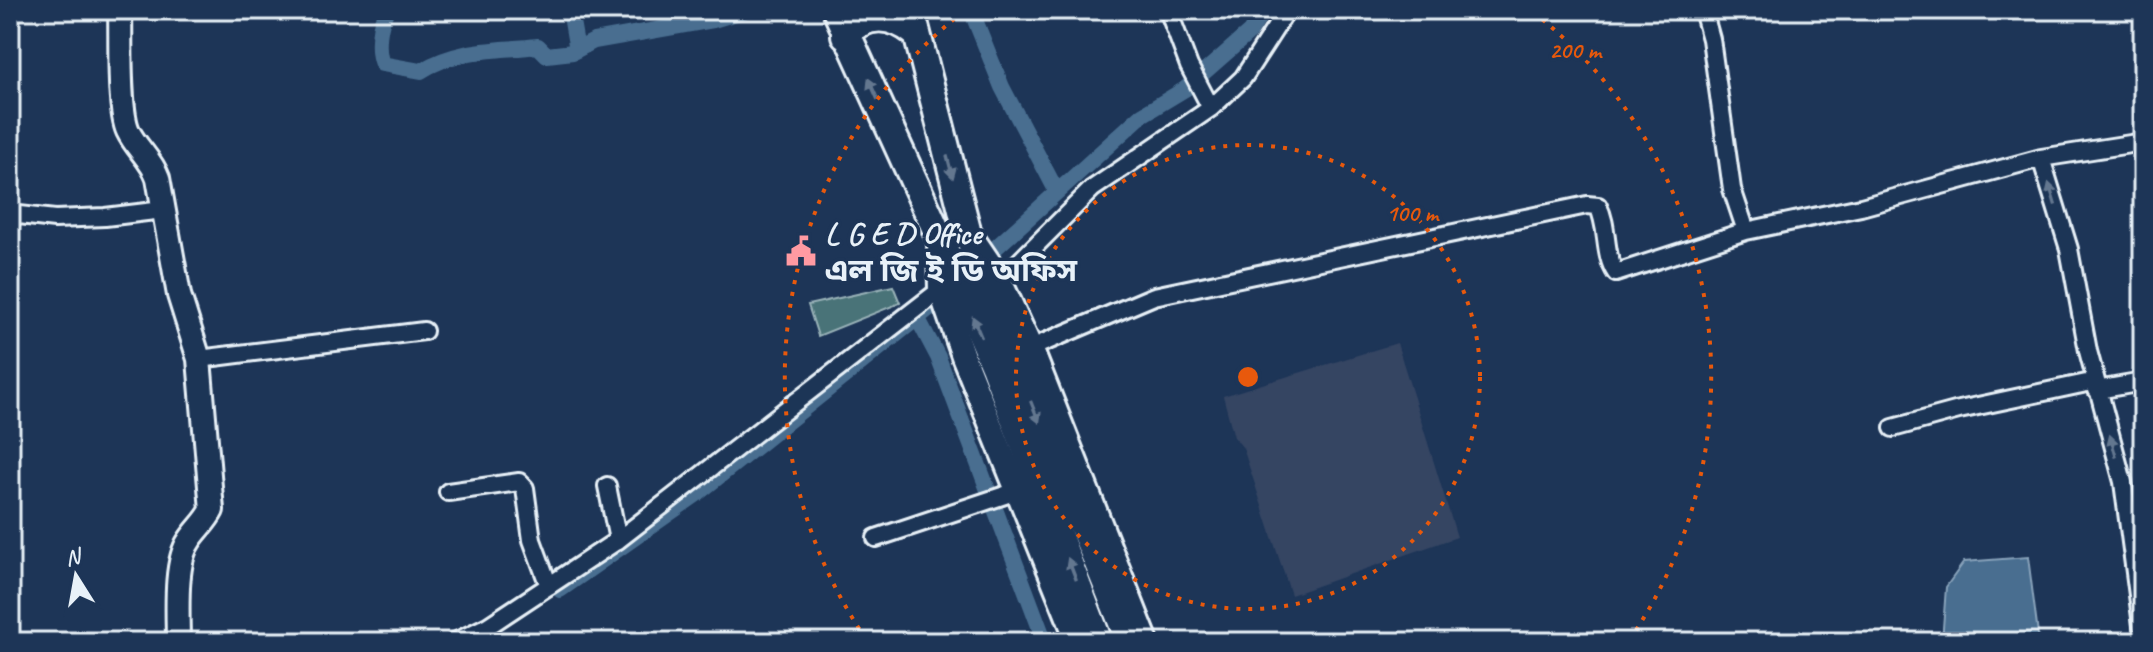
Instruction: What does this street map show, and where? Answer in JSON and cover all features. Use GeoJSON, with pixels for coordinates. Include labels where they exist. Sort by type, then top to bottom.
{"type":"FeatureCollection","features":[{"type":"Feature","properties":{"kind":"main road"},"geometry":{"type":"LineString","coordinates":[[836,10],[939,236],[994,366],[1099,642]]}},
{"type":"Feature","properties":{"kind":"main road"},"geometry":{"type":"LineString","coordinates":[[845,35],[859,23],[880,17],[902,23],[913,21],[967,230],[985,286],[1130,642]]}},
{"type":"Feature","properties":{"kind":"street"},"geometry":{"type":"LineString","coordinates":[[120,10],[125,123],[133,141],[155,170],[179,295],[199,359],[213,503],[210,515],[184,552],[178,642]]}},
{"type":"Feature","properties":{"kind":"street"},"geometry":{"type":"LineString","coordinates":[[1168,10],[1189,66],[1210,106]]}},
{"type":"Feature","properties":{"kind":"street"},"geometry":{"type":"LineString","coordinates":[[997,274],[1015,266],[1092,189],[1210,106],[1243,78],[1287,10]]}},
{"type":"Feature","properties":{"kind":"street"},"geometry":{"type":"LineString","coordinates":[[1703,10],[1711,39],[1732,189],[1746,231]]}},
{"type":"Feature","properties":{"kind":"street"},"geometry":{"type":"LineString","coordinates":[[1031,348],[1154,296],[1587,205],[1598,206],[1603,215],[1610,266],[1616,273],[1746,231],[1861,207],[2041,158],[2143,142]]}},
{"type":"Feature","properties":{"kind":"street"},"geometry":{"type":"LineString","coordinates":[[2041,158],[2069,249],[2096,385],[2123,482],[2140,582],[2143,633]]}},
{"type":"Feature","properties":{"kind":"street"},"geometry":{"type":"LineString","coordinates":[[10,214],[55,219],[163,210]]}},
{"type":"Feature","properties":{"kind":"street"},"geometry":{"type":"LineString","coordinates":[[967,230],[997,274],[1031,348],[1147,642]]}},
{"type":"Feature","properties":{"kind":"street"},"geometry":{"type":"LineString","coordinates":[[939,236],[940,290],[1011,492],[1078,642]]}},
{"type":"Feature","properties":{"kind":"street"},"geometry":{"type":"LineString","coordinates":[[455,642],[480,631],[618,540],[940,290]]}},
{"type":"Feature","properties":{"kind":"street"},"geometry":{"type":"LineString","coordinates":[[199,359],[424,331]]}},
{"type":"Feature","properties":{"kind":"street"},"geometry":{"type":"LineString","coordinates":[[1893,428],[1959,410],[2096,385],[2143,382]]}},
{"type":"Feature","properties":{"kind":"street"},"geometry":{"type":"LineString","coordinates":[[448,492],[519,482],[523,484],[532,540],[549,586]]}},
{"type":"Feature","properties":{"kind":"street"},"geometry":{"type":"LineString","coordinates":[[607,486],[618,540]]}},
{"type":"Feature","properties":{"kind":"street"},"geometry":{"type":"LineString","coordinates":[[876,538],[1011,492]]}},
{"type":"Feature","properties":{"kind":"shaded area"},"geometry":{"type":"Polygon","coordinates":[[[1397,343],[1457,537],[1291,595],[1243,448],[1234,437],[1223,396],[1397,343]]]}},
{"type":"Feature","properties":{"kind":"shaded area"},"geometry":{"type":"Polygon","coordinates":[[[2028,557],[2039,642],[1942,642],[1946,587],[1964,562],[2028,557]]]}},
{"type":"Feature","properties":{"kind":"green space"},"geometry":{"type":"Polygon","coordinates":[[[893,286],[900,303],[818,336],[808,305],[893,286]]]}},
{"type":"Feature","properties":{"kind":"waterway"},"geometry":{"type":"LineString","coordinates":[[387,10],[379,36],[382,64],[421,71],[449,58],[478,52],[538,46],[547,55],[573,52],[594,41],[713,20],[746,10]]}},
{"type":"Feature","properties":{"kind":"waterway"},"geometry":{"type":"LineString","coordinates":[[570,10],[577,50]]}},
{"type":"Feature","properties":{"kind":"waterway"},"geometry":{"type":"LineString","coordinates":[[971,10],[1002,87],[1057,192]]}},
{"type":"Feature","properties":{"kind":"waterway"},"geometry":{"type":"LineString","coordinates":[[991,252],[1142,115],[1185,89],[1250,32],[1263,10]]}},
{"type":"Feature","properties":{"kind":"waterway"},"geometry":{"type":"LineString","coordinates":[[560,590],[697,494],[936,303]]}},
{"type":"Feature","properties":{"kind":"waterway"},"geometry":{"type":"LineString","coordinates":[[918,319],[938,357],[1045,642]]}},
{"type":"Feature","properties":{"kind":"place","name":"L G E D Office এল জি ই ডি অফিস"},"geometry":{"type":"Point","coordinates":[801,251]}}]}
